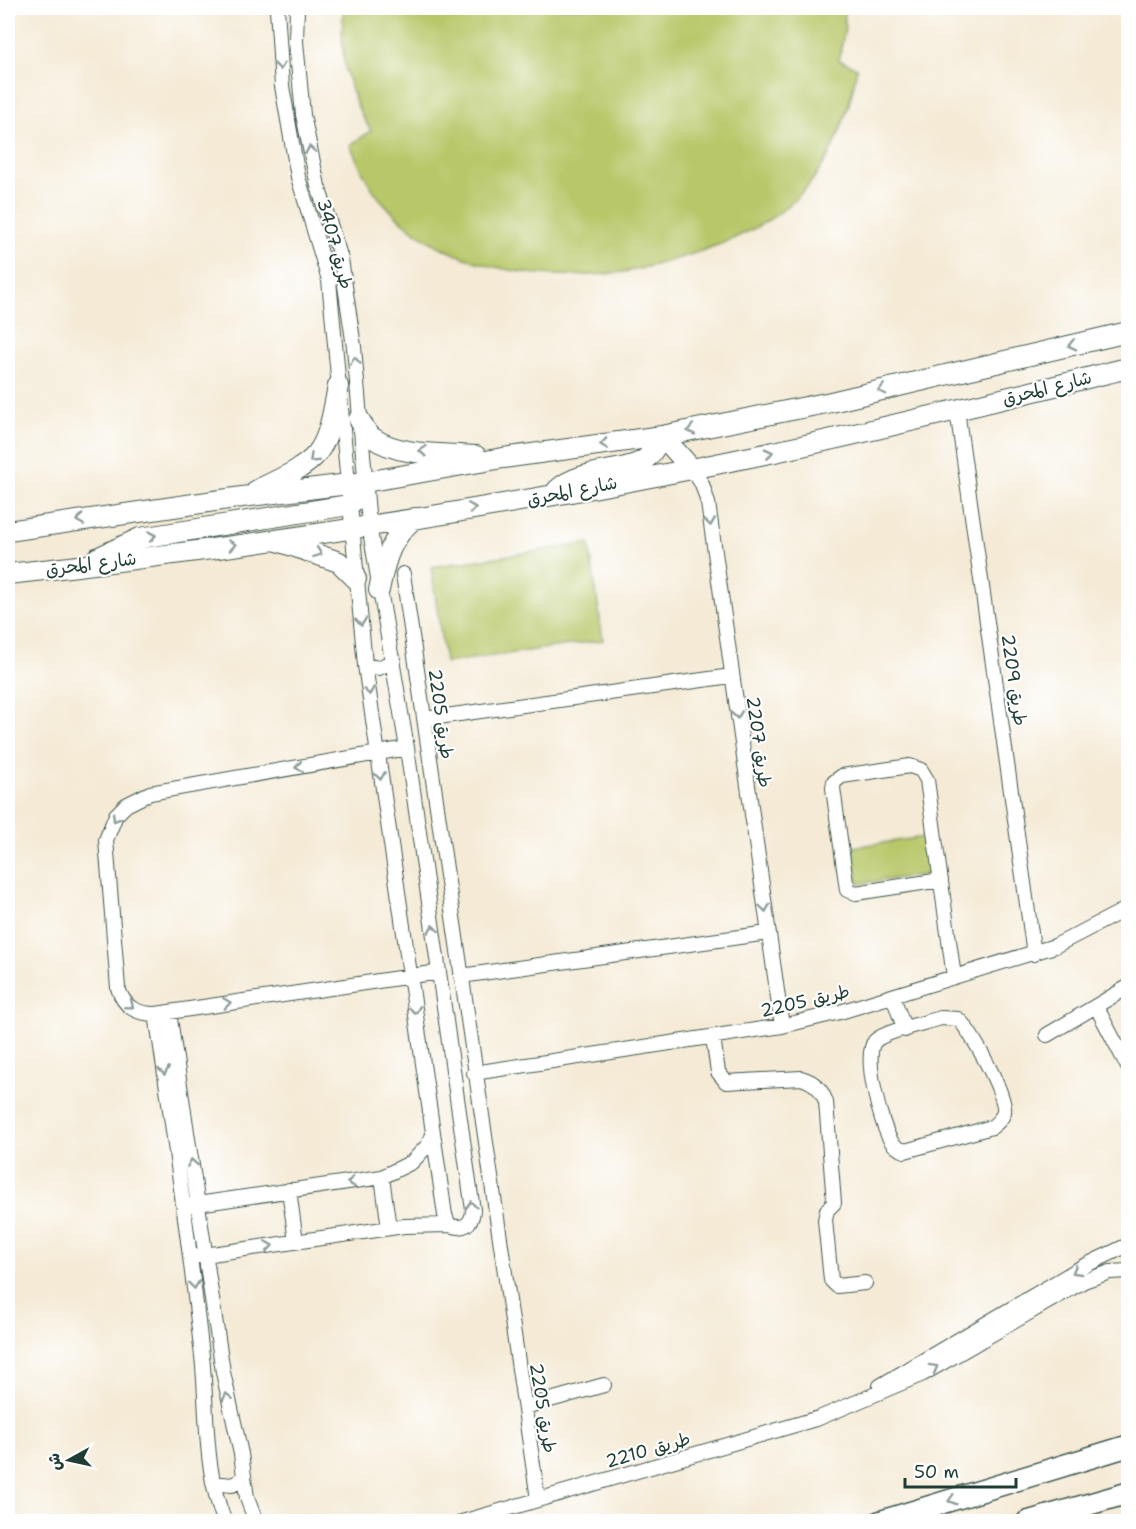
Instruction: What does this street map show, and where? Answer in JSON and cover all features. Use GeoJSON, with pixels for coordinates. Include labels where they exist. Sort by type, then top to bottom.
{"type":"FeatureCollection","features":[{"type":"Feature","properties":{"kind":"main road","name":"شارع المحرق"},"geometry":{"type":"LineString","coordinates":[[8,531],[356,483],[502,458],[662,436],[831,402],[1128,332]]}},
{"type":"Feature","properties":{"kind":"main road","name":"شارع المحرق"},"geometry":{"type":"LineString","coordinates":[[8,574],[273,539],[552,496],[957,410],[1128,368]]}},
{"type":"Feature","properties":{"kind":"main road"},"geometry":{"type":"LineString","coordinates":[[242,497],[304,468],[314,460],[327,440],[338,386]]}},
{"type":"Feature","properties":{"kind":"main road"},"geometry":{"type":"LineString","coordinates":[[359,419],[372,437],[399,448],[502,458]]}},
{"type":"Feature","properties":{"kind":"main road"},"geometry":{"type":"LineString","coordinates":[[552,496],[571,479],[634,464],[647,457],[662,436],[691,468]]}},
{"type":"Feature","properties":{"kind":"main road"},"geometry":{"type":"LineString","coordinates":[[78,566],[140,538],[349,505],[360,495],[356,483]]}},
{"type":"Feature","properties":{"kind":"main road"},"geometry":{"type":"LineString","coordinates":[[379,590],[390,545],[398,532],[415,518]]}},
{"type":"Feature","properties":{"kind":"main road"},"geometry":{"type":"LineString","coordinates":[[273,539],[332,559],[356,579]]}},
{"type":"Feature","properties":{"kind":"main road"},"geometry":{"type":"LineString","coordinates":[[879,1521],[1128,1446]]}},
{"type":"Feature","properties":{"kind":"main road"},"geometry":{"type":"LineString","coordinates":[[1027,1521],[1128,1493]]}},
{"type":"Feature","properties":{"kind":"street","name":"طريق 3407"},"geometry":{"type":"LineString","coordinates":[[278,8],[282,86],[298,177],[329,280],[338,386],[356,483],[360,526]]}},
{"type":"Feature","properties":{"kind":"street","name":"طريق 3407"},"geometry":{"type":"LineString","coordinates":[[297,8],[296,42],[303,115],[315,173],[341,259],[354,347],[359,419],[356,483]]}},
{"type":"Feature","properties":{"kind":"street"},"geometry":{"type":"LineString","coordinates":[[298,177],[315,173]]}},
{"type":"Feature","properties":{"kind":"street","name":"طريق 2209"},"geometry":{"type":"LineString","coordinates":[[957,410],[1034,954]]}},
{"type":"Feature","properties":{"kind":"street","name":"طريق 2207"},"geometry":{"type":"LineString","coordinates":[[691,468],[702,484],[708,503],[782,1026]]}},
{"type":"Feature","properties":{"kind":"street"},"geometry":{"type":"LineString","coordinates":[[190,1257],[389,1228],[449,1225],[457,1228],[466,1226],[472,1219],[394,660],[379,590],[360,526],[349,505]]}},
{"type":"Feature","properties":{"kind":"street"},"geometry":{"type":"LineString","coordinates":[[360,526],[356,579],[365,665],[433,1135],[445,1215],[449,1225]]}},
{"type":"Feature","properties":{"kind":"street","name":"طريق 2205"},"geometry":{"type":"LineString","coordinates":[[403,574],[474,1073],[538,1499]]}},
{"type":"Feature","properties":{"kind":"street"},"geometry":{"type":"LineString","coordinates":[[365,665],[380,668],[394,660]]}},
{"type":"Feature","properties":{"kind":"street"},"geometry":{"type":"LineString","coordinates":[[424,719],[731,676]]}},
{"type":"Feature","properties":{"kind":"street"},"geometry":{"type":"LineString","coordinates":[[407,748],[150,793],[126,805],[116,815],[106,840],[118,988],[127,1005],[136,1011],[162,1013],[439,972]]}},
{"type":"Feature","properties":{"kind":"street"},"geometry":{"type":"LineString","coordinates":[[941,880],[856,893],[847,890],[833,788],[837,779],[842,776],[910,766],[921,770],[927,780],[941,880],[954,977]]}},
{"type":"Feature","properties":{"kind":"street","name":"طريق 2205"},"geometry":{"type":"LineString","coordinates":[[474,1073],[782,1026],[893,997],[1034,954],[1076,937],[1128,908]]}},
{"type":"Feature","properties":{"kind":"street"},"geometry":{"type":"LineString","coordinates":[[460,976],[768,933]]}},
{"type":"Feature","properties":{"kind":"street"},"geometry":{"type":"LineString","coordinates":[[1047,1035],[1128,987]]}},
{"type":"Feature","properties":{"kind":"street"},"geometry":{"type":"LineString","coordinates":[[893,997],[905,1030]]}},
{"type":"Feature","properties":{"kind":"street"},"geometry":{"type":"LineString","coordinates":[[1096,1006],[1128,1067]]}},
{"type":"Feature","properties":{"kind":"street"},"geometry":{"type":"LineString","coordinates":[[162,1013],[176,1105],[198,1204],[220,1356],[247,1498],[256,1521]]}},
{"type":"Feature","properties":{"kind":"street"},"geometry":{"type":"LineString","coordinates":[[941,1018],[958,1019],[964,1024],[1002,1099],[1004,1112],[1000,1120],[992,1127],[914,1150],[898,1149],[891,1141],[887,1131],[870,1073],[869,1056],[877,1039],[905,1030],[941,1018]]}},
{"type":"Feature","properties":{"kind":"street"},"geometry":{"type":"LineString","coordinates":[[713,1037],[718,1072],[726,1082],[801,1078],[810,1080],[823,1093],[826,1102],[834,1203],[827,1210],[825,1220],[831,1280],[837,1286],[846,1287],[865,1283]]}},
{"type":"Feature","properties":{"kind":"street"},"geometry":{"type":"LineString","coordinates":[[176,1105],[184,1206],[202,1357],[213,1483],[225,1521]]}},
{"type":"Feature","properties":{"kind":"street"},"geometry":{"type":"LineString","coordinates":[[184,1206],[382,1177],[412,1162],[428,1145],[433,1135]]}},
{"type":"Feature","properties":{"kind":"street"},"geometry":{"type":"LineString","coordinates":[[382,1177],[389,1228]]}},
{"type":"Feature","properties":{"kind":"street"},"geometry":{"type":"LineString","coordinates":[[289,1190],[296,1242]]}},
{"type":"Feature","properties":{"kind":"street","name":"طريق 2210"},"geometry":{"type":"LineString","coordinates":[[842,1408],[1082,1267],[1128,1245]]}},
{"type":"Feature","properties":{"kind":"street","name":"طريق 2210"},"geometry":{"type":"LineString","coordinates":[[462,1521],[755,1439],[842,1408],[923,1374],[1084,1281],[1110,1272],[1128,1271]]}},
{"type":"Feature","properties":{"kind":"street"},"geometry":{"type":"LineString","coordinates":[[202,1357],[220,1356]]}},
{"type":"Feature","properties":{"kind":"street"},"geometry":{"type":"LineString","coordinates":[[525,1407],[604,1385]]}},
{"type":"Feature","properties":{"kind":"street"},"geometry":{"type":"LineString","coordinates":[[1074,1463],[1128,1436]]}},
{"type":"Feature","properties":{"kind":"street"},"geometry":{"type":"LineString","coordinates":[[213,1483],[232,1485],[244,1479]]}},
{"type":"Feature","properties":{"kind":"green space"},"geometry":{"type":"Polygon","coordinates":[[[344,8],[844,8],[845,28],[839,60],[857,68],[844,121],[820,170],[797,198],[770,220],[722,244],[635,270],[591,275],[525,273],[461,256],[432,242],[405,224],[381,200],[372,187],[350,145],[371,131],[356,102],[346,72],[342,40],[344,8]]]}},
{"type":"Feature","properties":{"kind":"green space"},"geometry":{"type":"Polygon","coordinates":[[[589,543],[603,640],[445,663],[431,567],[589,543]]]}},
{"type":"Feature","properties":{"kind":"green space"},"geometry":{"type":"Polygon","coordinates":[[[924,837],[930,874],[858,884],[853,847],[924,837]]]}}]}
